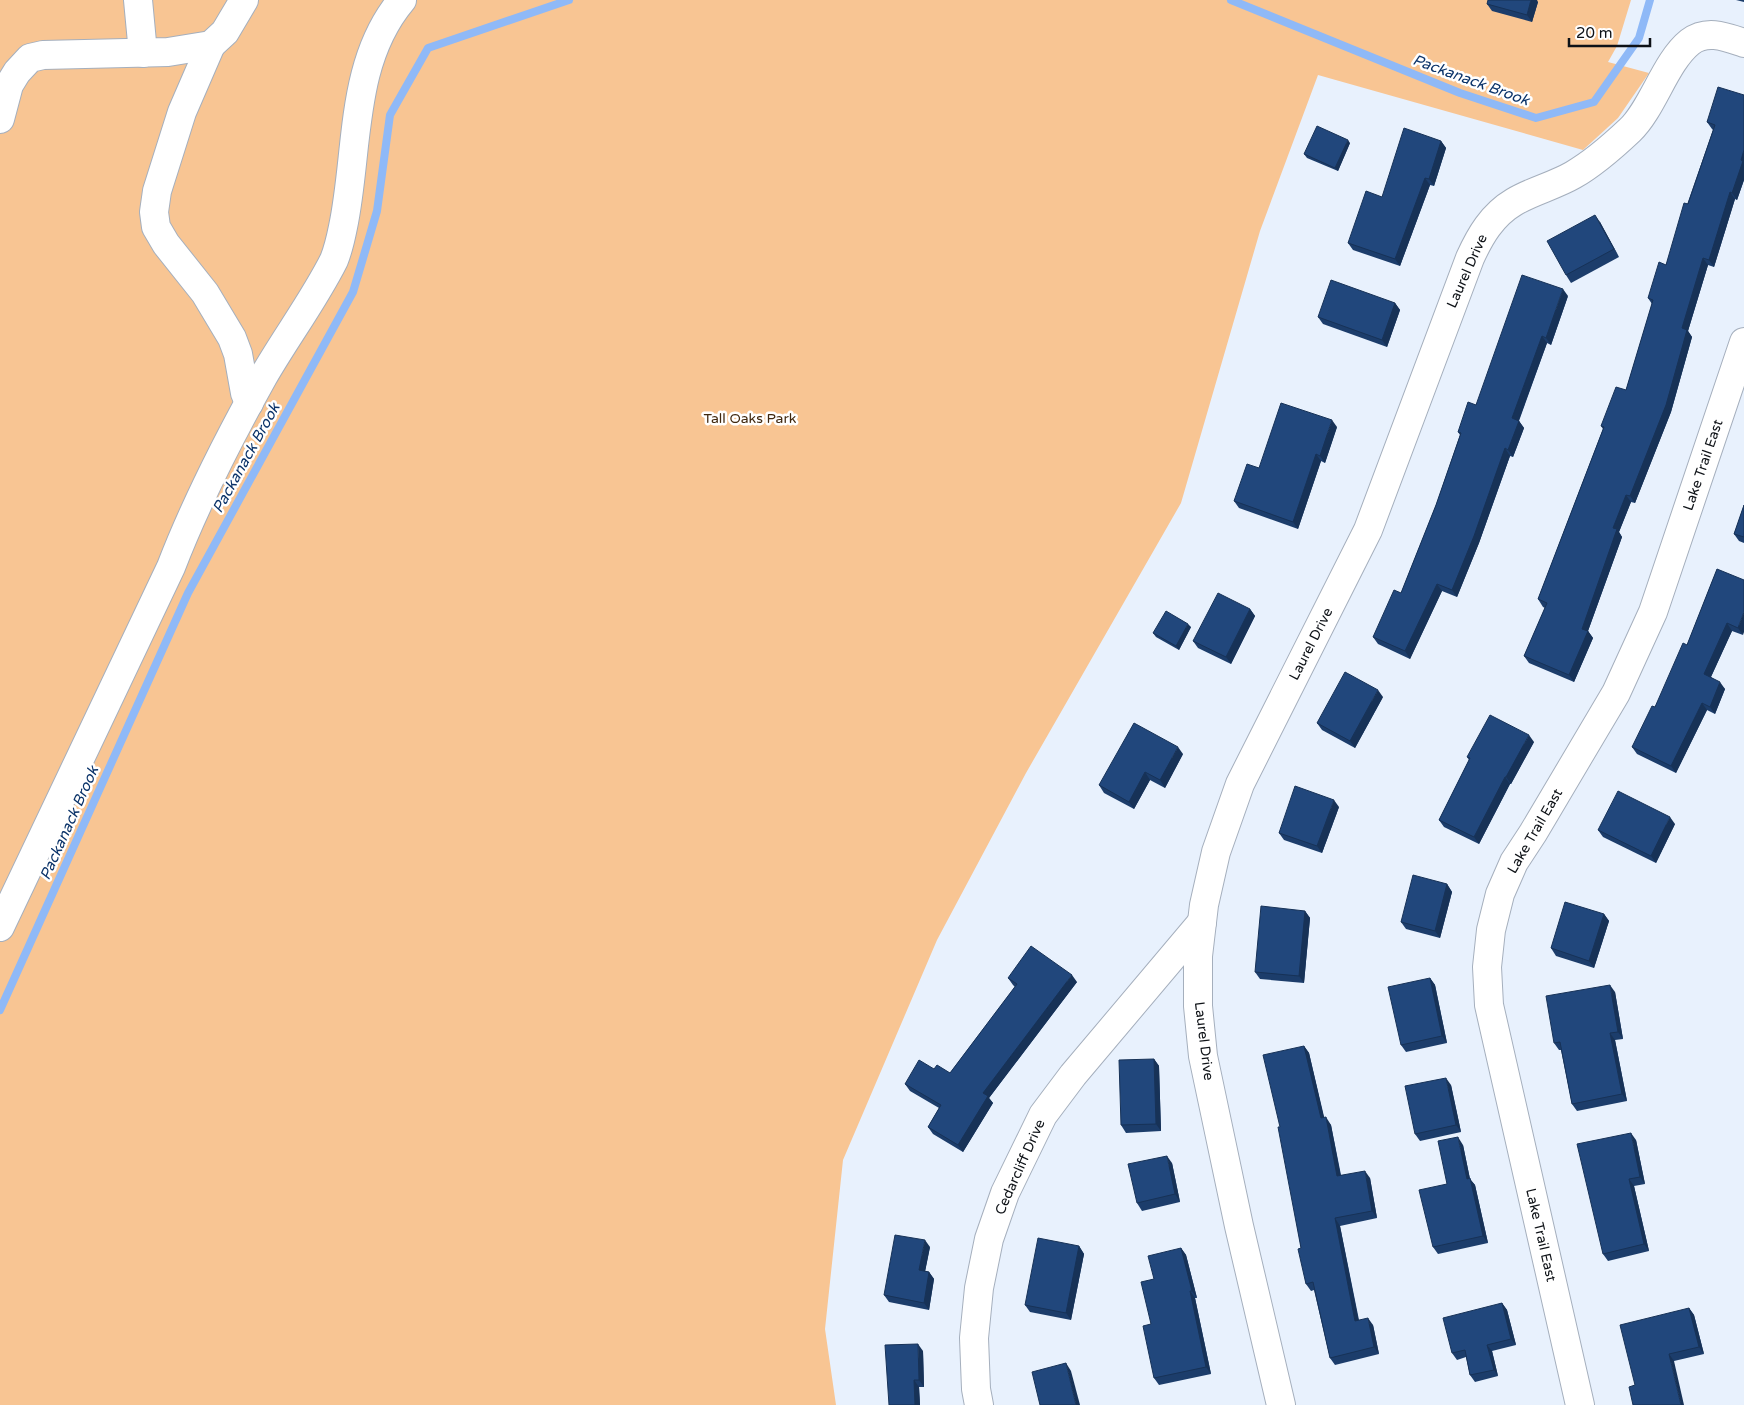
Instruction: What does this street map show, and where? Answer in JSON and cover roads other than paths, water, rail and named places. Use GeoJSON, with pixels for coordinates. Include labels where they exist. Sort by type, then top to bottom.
{"type":"FeatureCollection","features":[{"type":"Feature","properties":{"kind":"street"},"geometry":{"type":"LineString","coordinates":[[138,0],[143,53]]}},
{"type":"Feature","properties":{"kind":"street"},"geometry":{"type":"LineString","coordinates":[[244,0],[225,32],[211,45],[182,112],[157,191],[154,212],[156,228],[166,244],[205,293],[232,338],[238,354],[245,393],[249,403]]}},
{"type":"Feature","properties":{"kind":"street"},"geometry":{"type":"LineString","coordinates":[[0,927],[171,567],[189,520],[249,403],[334,258],[343,226],[359,105],[381,11],[402,0]]}},
{"type":"Feature","properties":{"kind":"street","name":"Laurel Drive"},"geometry":{"type":"LineString","coordinates":[[1281,1405],[1239,1226],[1203,1056],[1198,1006],[1198,956],[1204,904],[1216,852],[1240,784],[1368,530],[1470,258],[1481,235],[1496,216],[1514,202],[1574,175],[1606,152],[1636,124],[1678,54],[1690,42],[1704,35],[1720,35],[1744,43]]}},
{"type":"Feature","properties":{"kind":"street"},"geometry":{"type":"LineString","coordinates":[[0,58],[168,52],[211,45]]}},
{"type":"Feature","properties":{"kind":"street"},"geometry":{"type":"LineString","coordinates":[[0,120],[9,85],[17,72],[30,58]]}},
{"type":"Feature","properties":{"kind":"street","name":"Lake Trail East"},"geometry":{"type":"LineString","coordinates":[[1580,1405],[1489,1005],[1487,967],[1491,930],[1500,894],[1514,862],[1616,693],[1653,612],[1744,342]]}},
{"type":"Feature","properties":{"kind":"street","name":"Cedarcliff Drive"},"geometry":{"type":"LineString","coordinates":[[978,1405],[974,1338],[979,1288],[989,1239],[1005,1193],[1043,1115],[1073,1075],[1202,922]]}},
{"type":"Feature","properties":{"kind":"waterway","name":"Packanack Brook"},"geometry":{"type":"LineString","coordinates":[[0,1010],[188,593],[353,292],[377,211],[390,115],[428,48],[569,0]]}},
{"type":"Feature","properties":{"kind":"waterway","name":"Packanack Brook"},"geometry":{"type":"LineString","coordinates":[[1231,0],[1460,93],[1536,118],[1594,102],[1639,38],[1650,0]]}},
{"type":"Feature","properties":{"kind":"park label","name":"Tall Oaks Park"},"geometry":{"type":"Point","coordinates":[750,418]}}]}
